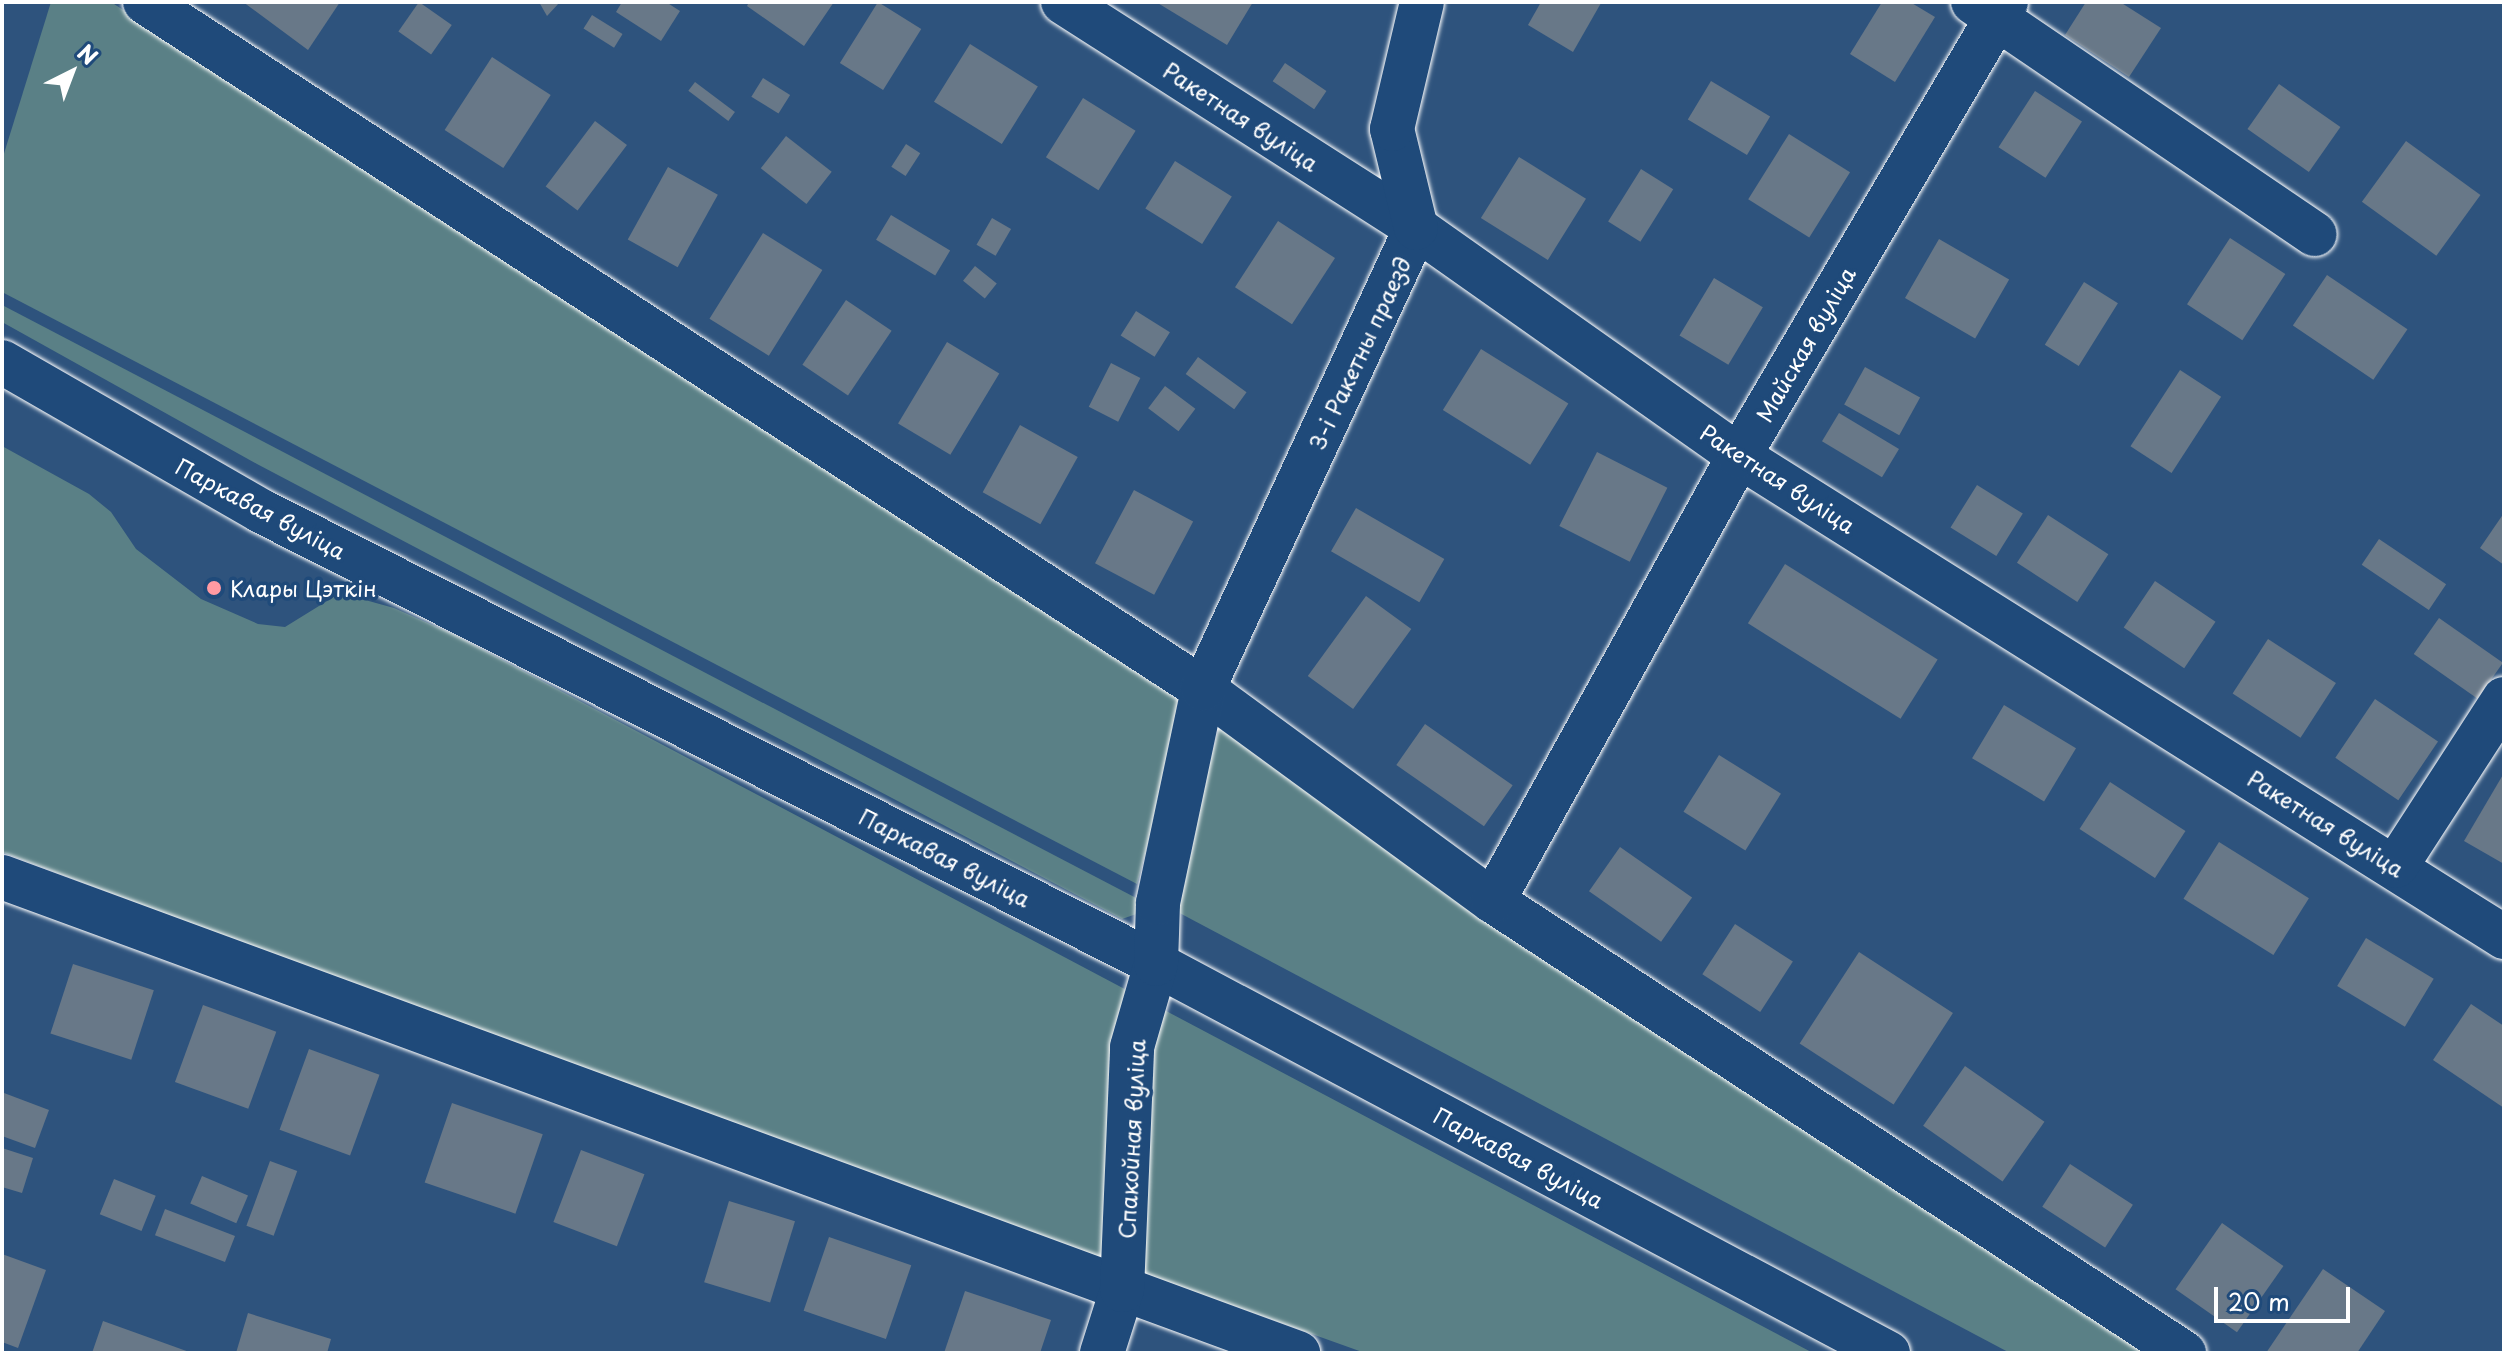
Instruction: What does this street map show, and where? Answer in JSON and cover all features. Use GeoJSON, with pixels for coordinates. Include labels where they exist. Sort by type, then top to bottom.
{"type":"FeatureCollection","features":[{"type":"Feature","properties":{"kind":"street"},"geometry":{"type":"LineString","coordinates":[[145,2],[1203,689],[1493,901],[2184,1353]]}},
{"type":"Feature","properties":{"kind":"street","name":"Ракетная вуліца"},"geometry":{"type":"LineString","coordinates":[[1063,2],[1416,228],[1739,456],[2396,866],[2504,937]]}},
{"type":"Feature","properties":{"kind":"street","name":"3-і Ракетны праезд"},"geometry":{"type":"LineString","coordinates":[[1203,689],[1416,228],[1392,129],[1422,2]]}},
{"type":"Feature","properties":{"kind":"street"},"geometry":{"type":"LineString","coordinates":[[1992,7],[2315,234]]}},
{"type":"Feature","properties":{"kind":"street","name":"Майская вуліца"},"geometry":{"type":"LineString","coordinates":[[1493,901],[1992,7]]}},
{"type":"Feature","properties":{"kind":"street","name":"Паркавая вуліца"},"geometry":{"type":"LineString","coordinates":[[2,362],[261,511],[1156,964],[1888,1353]]}},
{"type":"Feature","properties":{"kind":"street","name":"Спакойная вуліца"},"geometry":{"type":"LineString","coordinates":[[1102,1353],[1122,1290],[1132,1047],[1156,964],[1158,903],[1203,689]]}},
{"type":"Feature","properties":{"kind":"street"},"geometry":{"type":"LineString","coordinates":[[2396,866],[2504,699]]}},
{"type":"Feature","properties":{"kind":"street"},"geometry":{"type":"LineString","coordinates":[[2,877],[1298,1353]]}},
{"type":"Feature","properties":{"kind":"green space"},"geometry":{"type":"Polygon","coordinates":[[[51,2],[111,2],[1185,704],[1137,884],[2,292],[2,160],[51,2]]]}},
{"type":"Feature","properties":{"kind":"green space"},"geometry":{"type":"Polygon","coordinates":[[[4,306],[1140,900],[1142,912],[1122,919],[257,464],[2,322],[4,306]]]}},
{"type":"Feature","properties":{"kind":"green space"},"geometry":{"type":"Polygon","coordinates":[[[2,446],[89,494],[111,512],[136,549],[201,599],[258,624],[285,627],[340,593],[394,608],[455,635],[1813,1353],[1365,1353],[1150,1276],[1032,1242],[2,852],[2,446]]]}},
{"type":"Feature","properties":{"kind":"green space"},"geometry":{"type":"Polygon","coordinates":[[[1221,720],[2161,1353],[2010,1353],[1172,909],[1221,720]]]}},
{"type":"Feature","properties":{"kind":"building"},"geometry":{"type":"Polygon","coordinates":[[[243,2],[340,2],[308,50],[243,2]]]}},
{"type":"Feature","properties":{"kind":"building"},"geometry":{"type":"Polygon","coordinates":[[[419,2],[452,25],[431,54],[398,31],[419,2]]]}},
{"type":"Feature","properties":{"kind":"building"},"geometry":{"type":"Polygon","coordinates":[[[539,2],[560,2],[547,16],[539,2]]]}},
{"type":"Feature","properties":{"kind":"building"},"geometry":{"type":"Polygon","coordinates":[[[622,2],[666,2],[680,11],[661,41],[616,12],[622,2]]]}},
{"type":"Feature","properties":{"kind":"building"},"geometry":{"type":"Polygon","coordinates":[[[749,2],[834,2],[804,46],[747,6],[749,2]]]}},
{"type":"Feature","properties":{"kind":"building"},"geometry":{"type":"Polygon","coordinates":[[[878,2],[921,29],[883,90],[840,63],[878,2]]]}},
{"type":"Feature","properties":{"kind":"building"},"geometry":{"type":"Polygon","coordinates":[[[1156,2],[1253,2],[1227,45],[1156,2]]]}},
{"type":"Feature","properties":{"kind":"building"},"geometry":{"type":"Polygon","coordinates":[[[1541,2],[1601,3],[1573,52],[1528,25],[1541,2]]]}},
{"type":"Feature","properties":{"kind":"building"},"geometry":{"type":"Polygon","coordinates":[[[1882,2],[1910,2],[1935,17],[1895,82],[1850,54],[1882,2]]]}},
{"type":"Feature","properties":{"kind":"building"},"geometry":{"type":"Polygon","coordinates":[[[2086,2],[2120,2],[2161,28],[2129,77],[2065,35],[2086,2]]]}},
{"type":"Feature","properties":{"kind":"building"},"geometry":{"type":"Polygon","coordinates":[[[592,15],[623,34],[614,48],[584,29],[592,15]]]}},
{"type":"Feature","properties":{"kind":"building"},"geometry":{"type":"Polygon","coordinates":[[[970,44],[1038,86],[1002,144],[934,102],[970,44]]]}},
{"type":"Feature","properties":{"kind":"building"},"geometry":{"type":"Polygon","coordinates":[[[492,57],[551,95],[503,168],[445,130],[492,57]]]}},
{"type":"Feature","properties":{"kind":"building"},"geometry":{"type":"Polygon","coordinates":[[[1285,63],[1326,91],[1314,109],[1273,81],[1285,63]]]}},
{"type":"Feature","properties":{"kind":"building"},"geometry":{"type":"Polygon","coordinates":[[[763,78],[790,95],[778,114],[751,97],[763,78]]]}},
{"type":"Feature","properties":{"kind":"building"},"geometry":{"type":"Polygon","coordinates":[[[1711,81],[1770,117],[1747,155],[1688,120],[1711,81]]]}},
{"type":"Feature","properties":{"kind":"building"},"geometry":{"type":"Polygon","coordinates":[[[695,82],[735,112],[728,121],[688,91],[695,82]]]}},
{"type":"Feature","properties":{"kind":"building"},"geometry":{"type":"Polygon","coordinates":[[[2279,84],[2340,127],[2309,172],[2247,129],[2279,84]]]}},
{"type":"Feature","properties":{"kind":"building"},"geometry":{"type":"Polygon","coordinates":[[[2035,91],[2082,121],[2045,178],[1999,147],[2035,91]]]}},
{"type":"Feature","properties":{"kind":"building"},"geometry":{"type":"Polygon","coordinates":[[[1083,98],[1136,131],[1098,190],[1046,157],[1083,98]]]}},
{"type":"Feature","properties":{"kind":"building"},"geometry":{"type":"Polygon","coordinates":[[[595,121],[627,145],[578,211],[546,186],[595,121]]]}},
{"type":"Feature","properties":{"kind":"building"},"geometry":{"type":"Polygon","coordinates":[[[1789,134],[1850,172],[1809,237],[1748,199],[1789,134]]]}},
{"type":"Feature","properties":{"kind":"building"},"geometry":{"type":"Polygon","coordinates":[[[786,136],[832,172],[806,204],[761,168],[786,136]]]}},
{"type":"Feature","properties":{"kind":"building"},"geometry":{"type":"Polygon","coordinates":[[[2406,141],[2480,195],[2436,256],[2362,202],[2406,141]]]}},
{"type":"Feature","properties":{"kind":"building"},"geometry":{"type":"Polygon","coordinates":[[[906,144],[920,153],[906,176],[891,167],[906,144]]]}},
{"type":"Feature","properties":{"kind":"building"},"geometry":{"type":"Polygon","coordinates":[[[1519,157],[1586,199],[1548,260],[1481,218],[1519,157]]]}},
{"type":"Feature","properties":{"kind":"building"},"geometry":{"type":"Polygon","coordinates":[[[1175,161],[1232,197],[1202,244],[1145,208],[1175,161]]]}},
{"type":"Feature","properties":{"kind":"building"},"geometry":{"type":"Polygon","coordinates":[[[668,167],[718,195],[678,267],[628,240],[668,167]]]}},
{"type":"Feature","properties":{"kind":"building"},"geometry":{"type":"Polygon","coordinates":[[[1641,169],[1673,189],[1640,242],[1608,222],[1641,169]]]}},
{"type":"Feature","properties":{"kind":"building"},"geometry":{"type":"Polygon","coordinates":[[[891,215],[950,251],[935,275],[876,240],[891,215]]]}},
{"type":"Feature","properties":{"kind":"building"},"geometry":{"type":"Polygon","coordinates":[[[992,218],[1011,229],[996,256],[976,245],[992,218]]]}},
{"type":"Feature","properties":{"kind":"building"},"geometry":{"type":"Polygon","coordinates":[[[1278,221],[1335,258],[1292,324],[1235,287],[1278,221]]]}},
{"type":"Feature","properties":{"kind":"building"},"geometry":{"type":"Polygon","coordinates":[[[763,233],[822,270],[769,356],[709,319],[763,233]]]}},
{"type":"Feature","properties":{"kind":"building"},"geometry":{"type":"Polygon","coordinates":[[[2230,238],[2285,274],[2242,340],[2187,304],[2230,238]]]}},
{"type":"Feature","properties":{"kind":"building"},"geometry":{"type":"Polygon","coordinates":[[[1939,239],[2009,280],[1975,338],[1905,298],[1939,239]]]}},
{"type":"Feature","properties":{"kind":"building"},"geometry":{"type":"Polygon","coordinates":[[[975,266],[997,284],[985,298],[963,281],[975,266]]]}},
{"type":"Feature","properties":{"kind":"building"},"geometry":{"type":"Polygon","coordinates":[[[2327,275],[2407,329],[2373,380],[2293,326],[2327,275]]]}},
{"type":"Feature","properties":{"kind":"building"},"geometry":{"type":"Polygon","coordinates":[[[1714,278],[1763,307],[1728,365],[1679,335],[1714,278]]]}},
{"type":"Feature","properties":{"kind":"building"},"geometry":{"type":"Polygon","coordinates":[[[2084,282],[2118,303],[2079,366],[2045,345],[2084,282]]]}},
{"type":"Feature","properties":{"kind":"building"},"geometry":{"type":"Polygon","coordinates":[[[846,300],[892,331],[848,395],[802,365],[846,300]]]}},
{"type":"Feature","properties":{"kind":"building"},"geometry":{"type":"Polygon","coordinates":[[[1136,311],[1170,332],[1155,357],[1121,336],[1136,311]]]}},
{"type":"Feature","properties":{"kind":"building"},"geometry":{"type":"Polygon","coordinates":[[[947,342],[999,373],[950,455],[898,423],[947,342]]]}},
{"type":"Feature","properties":{"kind":"building"},"geometry":{"type":"Polygon","coordinates":[[[1481,349],[1568,404],[1530,465],[1443,410],[1481,349]]]}},
{"type":"Feature","properties":{"kind":"building"},"geometry":{"type":"Polygon","coordinates":[[[1198,357],[1247,392],[1234,409],[1186,374],[1198,357]]]}},
{"type":"Feature","properties":{"kind":"building"},"geometry":{"type":"Polygon","coordinates":[[[1111,363],[1140,378],[1118,422],[1089,407],[1111,363]]]}},
{"type":"Feature","properties":{"kind":"building"},"geometry":{"type":"Polygon","coordinates":[[[1865,367],[1920,398],[1899,435],[1844,405],[1865,367]]]}},
{"type":"Feature","properties":{"kind":"building"},"geometry":{"type":"Polygon","coordinates":[[[2180,370],[2221,397],[2172,473],[2130,446],[2180,370]]]}},
{"type":"Feature","properties":{"kind":"building"},"geometry":{"type":"Polygon","coordinates":[[[1165,386],[1195,409],[1178,431],[1148,408],[1165,386]]]}},
{"type":"Feature","properties":{"kind":"building"},"geometry":{"type":"Polygon","coordinates":[[[1839,413],[1899,449],[1882,477],[1822,441],[1839,413]]]}},
{"type":"Feature","properties":{"kind":"building"},"geometry":{"type":"Polygon","coordinates":[[[1020,425],[1078,457],[1040,524],[983,492],[1020,425]]]}},
{"type":"Feature","properties":{"kind":"building"},"geometry":{"type":"Polygon","coordinates":[[[1597,452],[1667,488],[1630,562],[1559,526],[1597,452]]]}},
{"type":"Feature","properties":{"kind":"building"},"geometry":{"type":"Polygon","coordinates":[[[1977,485],[2023,514],[1996,556],[1951,527],[1977,485]]]}},
{"type":"Feature","properties":{"kind":"building"},"geometry":{"type":"Polygon","coordinates":[[[1134,490],[1193,521],[1154,595],[1095,563],[1134,490]]]}},
{"type":"Feature","properties":{"kind":"building"},"geometry":{"type":"Polygon","coordinates":[[[1356,508],[1444,559],[1419,602],[1331,551],[1356,508]]]}},
{"type":"Feature","properties":{"kind":"building"},"geometry":{"type":"Polygon","coordinates":[[[2504,513],[2504,565],[2480,548],[2504,513]]]}},
{"type":"Feature","properties":{"kind":"building"},"geometry":{"type":"Polygon","coordinates":[[[2048,515],[2108,554],[2077,602],[2017,563],[2048,515]]]}},
{"type":"Feature","properties":{"kind":"building"},"geometry":{"type":"Polygon","coordinates":[[[2379,539],[2446,584],[2429,610],[2362,565],[2379,539]]]}},
{"type":"Feature","properties":{"kind":"building"},"geometry":{"type":"Polygon","coordinates":[[[1785,564],[1938,659],[1901,719],[1748,623],[1785,564]]]}},
{"type":"Feature","properties":{"kind":"building"},"geometry":{"type":"Polygon","coordinates":[[[2155,581],[2216,622],[2184,668],[2124,627],[2155,581]]]}},
{"type":"Feature","properties":{"kind":"building"},"geometry":{"type":"Polygon","coordinates":[[[1366,596],[1411,629],[1353,709],[1308,676],[1366,596]]]}},
{"type":"Feature","properties":{"kind":"building"},"geometry":{"type":"Polygon","coordinates":[[[2439,618],[2503,663],[2478,699],[2414,654],[2439,618]]]}},
{"type":"Feature","properties":{"kind":"building"},"geometry":{"type":"Polygon","coordinates":[[[2268,639],[2336,683],[2301,738],[2233,694],[2268,639]]]}},
{"type":"Feature","properties":{"kind":"building"},"geometry":{"type":"Polygon","coordinates":[[[2375,699],[2438,741],[2398,800],[2335,758],[2375,699]]]}},
{"type":"Feature","properties":{"kind":"building"},"geometry":{"type":"Polygon","coordinates":[[[2004,705],[2076,748],[2044,801],[1972,758],[2004,705]]]}},
{"type":"Feature","properties":{"kind":"building"},"geometry":{"type":"Polygon","coordinates":[[[1425,724],[1513,785],[1484,826],[1396,765],[1425,724]]]}},
{"type":"Feature","properties":{"kind":"building"},"geometry":{"type":"Polygon","coordinates":[[[1719,755],[1781,794],[1745,851],[1683,812],[1719,755]]]}},
{"type":"Feature","properties":{"kind":"building"},"geometry":{"type":"Polygon","coordinates":[[[2504,773],[2504,864],[2464,841],[2504,773]]]}},
{"type":"Feature","properties":{"kind":"building"},"geometry":{"type":"Polygon","coordinates":[[[2110,782],[2185,831],[2155,878],[2080,829],[2110,782]]]}},
{"type":"Feature","properties":{"kind":"building"},"geometry":{"type":"Polygon","coordinates":[[[2219,842],[2309,898],[2273,955],[2183,899],[2219,842]]]}},
{"type":"Feature","properties":{"kind":"building"},"geometry":{"type":"Polygon","coordinates":[[[1620,847],[1692,897],[1661,942],[1589,891],[1620,847]]]}},
{"type":"Feature","properties":{"kind":"building"},"geometry":{"type":"Polygon","coordinates":[[[1735,924],[1793,962],[1760,1012],[1702,974],[1735,924]]]}},
{"type":"Feature","properties":{"kind":"building"},"geometry":{"type":"Polygon","coordinates":[[[2366,938],[2434,979],[2405,1027],[2337,986],[2366,938]]]}},
{"type":"Feature","properties":{"kind":"building"},"geometry":{"type":"Polygon","coordinates":[[[1859,952],[1953,1013],[1894,1104],[1800,1043],[1859,952]]]}},
{"type":"Feature","properties":{"kind":"building"},"geometry":{"type":"Polygon","coordinates":[[[73,964],[154,990],[131,1060],[50,1033],[73,964]]]}},
{"type":"Feature","properties":{"kind":"building"},"geometry":{"type":"Polygon","coordinates":[[[2471,1004],[2504,1026],[2504,1108],[2433,1060],[2471,1004]]]}},
{"type":"Feature","properties":{"kind":"building"},"geometry":{"type":"Polygon","coordinates":[[[203,1005],[276,1032],[248,1109],[175,1082],[203,1005]]]}},
{"type":"Feature","properties":{"kind":"building"},"geometry":{"type":"Polygon","coordinates":[[[309,1049],[379,1075],[350,1155],[280,1130],[309,1049]]]}},
{"type":"Feature","properties":{"kind":"building"},"geometry":{"type":"Polygon","coordinates":[[[1965,1066],[2044,1122],[2003,1181],[1923,1126],[1965,1066]]]}},
{"type":"Feature","properties":{"kind":"building"},"geometry":{"type":"Polygon","coordinates":[[[4,1093],[49,1110],[35,1148],[2,1136],[4,1093]]]}},
{"type":"Feature","properties":{"kind":"building"},"geometry":{"type":"Polygon","coordinates":[[[452,1103],[543,1134],[515,1214],[425,1182],[452,1103]]]}},
{"type":"Feature","properties":{"kind":"building"},"geometry":{"type":"Polygon","coordinates":[[[2,1148],[33,1158],[22,1193],[2,1187],[2,1148]]]}},
{"type":"Feature","properties":{"kind":"building"},"geometry":{"type":"Polygon","coordinates":[[[581,1150],[644,1174],[617,1246],[553,1222],[581,1150]]]}},
{"type":"Feature","properties":{"kind":"building"},"geometry":{"type":"Polygon","coordinates":[[[270,1161],[297,1171],[274,1236],[246,1226],[270,1161]]]}},
{"type":"Feature","properties":{"kind":"building"},"geometry":{"type":"Polygon","coordinates":[[[2070,1164],[2133,1205],[2105,1248],[2042,1207],[2070,1164]]]}},
{"type":"Feature","properties":{"kind":"building"},"geometry":{"type":"Polygon","coordinates":[[[202,1176],[248,1196],[236,1223],[190,1204],[202,1176]]]}},
{"type":"Feature","properties":{"kind":"building"},"geometry":{"type":"Polygon","coordinates":[[[114,1179],[156,1196],[141,1231],[100,1214],[114,1179]]]}},
{"type":"Feature","properties":{"kind":"building"},"geometry":{"type":"Polygon","coordinates":[[[729,1201],[795,1221],[770,1302],[704,1282],[729,1201]]]}},
{"type":"Feature","properties":{"kind":"building"},"geometry":{"type":"Polygon","coordinates":[[[165,1209],[235,1236],[225,1262],[155,1235],[165,1209]]]}},
{"type":"Feature","properties":{"kind":"building"},"geometry":{"type":"Polygon","coordinates":[[[2222,1223],[2283,1266],[2237,1332],[2176,1289],[2222,1223]]]}},
{"type":"Feature","properties":{"kind":"building"},"geometry":{"type":"Polygon","coordinates":[[[829,1237],[911,1265],[886,1339],[804,1311],[829,1237]]]}},
{"type":"Feature","properties":{"kind":"building"},"geometry":{"type":"Polygon","coordinates":[[[2,1254],[46,1270],[18,1348],[2,1342],[2,1254]]]}},
{"type":"Feature","properties":{"kind":"building"},"geometry":{"type":"Polygon","coordinates":[[[2323,1269],[2385,1311],[2357,1353],[2266,1353],[2323,1269]]]}},
{"type":"Feature","properties":{"kind":"building"},"geometry":{"type":"Polygon","coordinates":[[[965,1291],[1051,1320],[1040,1353],[944,1353],[965,1291]]]}},
{"type":"Feature","properties":{"kind":"building"},"geometry":{"type":"Polygon","coordinates":[[[248,1313],[331,1339],[327,1353],[236,1353],[248,1313]]]}},
{"type":"Feature","properties":{"kind":"building"},"geometry":{"type":"Polygon","coordinates":[[[103,1321],[192,1353],[92,1353],[103,1321]]]}},
{"type":"Feature","properties":{"kind":"place","name":"Клары Цэткін"},"geometry":{"type":"Point","coordinates":[214,588]}}]}
